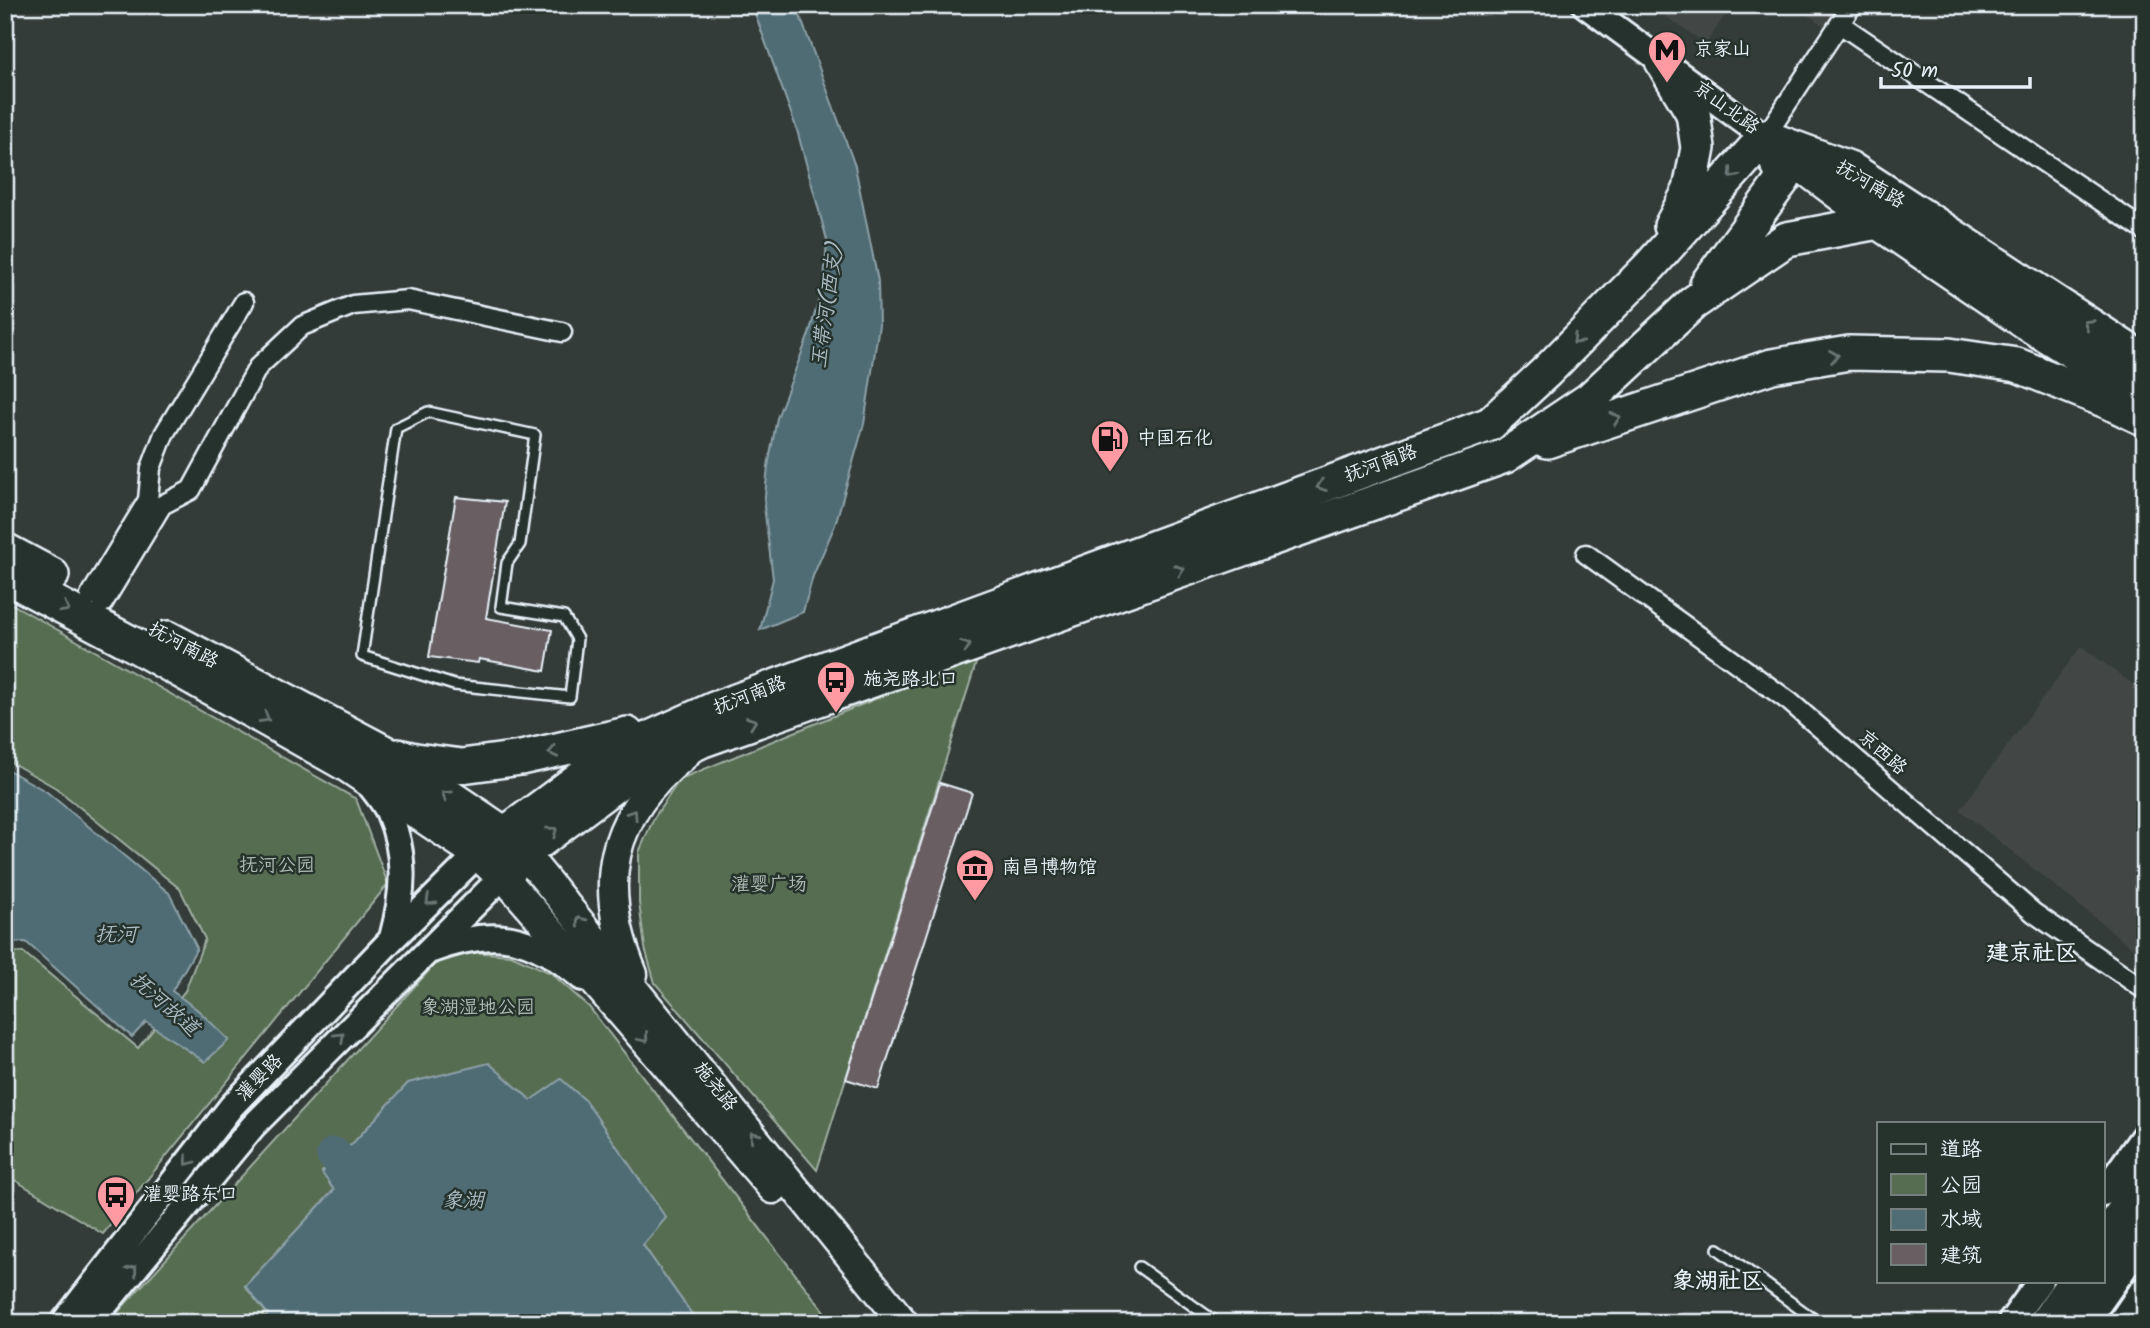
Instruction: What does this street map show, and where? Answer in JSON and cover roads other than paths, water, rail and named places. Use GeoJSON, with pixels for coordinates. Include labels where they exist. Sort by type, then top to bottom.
{"type":"FeatureCollection","features":[{"type":"Feature","properties":{"kind":"highway"},"geometry":{"type":"LineString","coordinates":[[1650,266],[1690,190],[1698,148],[1693,113],[1662,61]]}},
{"type":"Feature","properties":{"kind":"highway"},"geometry":{"type":"LineString","coordinates":[[1765,137],[1878,222]]}},
{"type":"Feature","properties":{"kind":"highway"},"geometry":{"type":"LineString","coordinates":[[1693,303],[1784,178],[1765,137]]}},
{"type":"Feature","properties":{"kind":"highway","name":"抚河南路"},"geometry":{"type":"LineString","coordinates":[[502,854],[610,756],[714,709],[1490,424],[1547,371],[1650,266],[1765,137],[1849,168],[2145,361]]}},
{"type":"Feature","properties":{"kind":"highway","name":"抚河南路"},"geometry":{"type":"LineString","coordinates":[[502,854],[624,778],[703,740],[1505,456],[1590,398],[1693,303],[1787,239],[1878,222],[2025,322],[2145,397]]}},
{"type":"Feature","properties":{"kind":"highway"},"geometry":{"type":"LineString","coordinates":[[1505,456],[1772,366],[1849,353],[1949,355],[2017,365],[2145,419]]}},
{"type":"Feature","properties":{"kind":"highway","name":"抚河南路"},"geometry":{"type":"LineString","coordinates":[[5,550],[97,600],[373,763],[502,854]]}},
{"type":"Feature","properties":{"kind":"highway","name":"抚河南路"},"geometry":{"type":"LineString","coordinates":[[5,576],[143,649],[373,763]]}},
{"type":"Feature","properties":{"kind":"highway"},"geometry":{"type":"LineString","coordinates":[[373,763],[416,760],[462,766],[485,763],[590,744],[714,709]]}},
{"type":"Feature","properties":{"kind":"highway"},"geometry":{"type":"LineString","coordinates":[[2104,1240],[2145,1181]]}},
{"type":"Feature","properties":{"kind":"highway"},"geometry":{"type":"LineString","coordinates":[[2080,1323],[2145,1231]]}},
{"type":"Feature","properties":{"kind":"highway"},"geometry":{"type":"LineString","coordinates":[[2046,1323],[2074,1282]]}},
{"type":"Feature","properties":{"kind":"highway"},"geometry":{"type":"LineString","coordinates":[[2125,1323],[2145,1294]]}},
{"type":"Feature","properties":{"kind":"main road","name":"京山北路"},"geometry":{"type":"LineString","coordinates":[[1585,5],[1765,137]]}},
{"type":"Feature","properties":{"kind":"main road"},"geometry":{"type":"LineString","coordinates":[[632,1005],[614,912],[613,868],[622,831],[664,771],[703,740]]}},
{"type":"Feature","properties":{"kind":"main road"},"geometry":{"type":"LineString","coordinates":[[373,763],[398,845],[403,881],[400,907],[391,939]]}},
{"type":"Feature","properties":{"kind":"main road","name":"灌婴路"},"geometry":{"type":"LineString","coordinates":[[63,1323],[231,1107],[391,939],[502,854]]}},
{"type":"Feature","properties":{"kind":"main road","name":"灌婴路"},"geometry":{"type":"LineString","coordinates":[[90,1323],[253,1126],[425,953],[502,854]]}},
{"type":"Feature","properties":{"kind":"main road","name":"施尧路"},"geometry":{"type":"LineString","coordinates":[[502,854],[904,1323]]}},
{"type":"Feature","properties":{"kind":"main road"},"geometry":{"type":"LineString","coordinates":[[425,953],[461,939],[507,937],[549,954],[632,1005]]}},
{"type":"Feature","properties":{"kind":"main road","name":"施尧路"},"geometry":{"type":"LineString","coordinates":[[632,1005],[772,1189],[881,1323]]}},
{"type":"Feature","properties":{"kind":"main road"},"geometry":{"type":"LineString","coordinates":[[2104,1192],[2145,1134]]}},
{"type":"Feature","properties":{"kind":"main road"},"geometry":{"type":"LineString","coordinates":[[2010,1323],[2039,1282]]}},
{"type":"Feature","properties":{"kind":"street"},"geometry":{"type":"LineString","coordinates":[[1765,137],[1852,5]]}},
{"type":"Feature","properties":{"kind":"street"},"geometry":{"type":"LineString","coordinates":[[1840,24],[2145,231]]}},
{"type":"Feature","properties":{"kind":"street"},"geometry":{"type":"LineString","coordinates":[[97,600],[162,505],[191,490],[258,367],[302,326],[353,305],[408,300],[562,332]]}},
{"type":"Feature","properties":{"kind":"street"},"geometry":{"type":"LineString","coordinates":[[97,600],[148,500],[151,468],[164,434],[244,302]]}},
{"type":"Feature","properties":{"kind":"street","name":"京西路"},"geometry":{"type":"LineString","coordinates":[[1586,554],[1790,702],[2034,913],[2145,990]]}},
{"type":"Feature","properties":{"kind":"lane"},"geometry":{"type":"LineString","coordinates":[[428,412],[535,435],[520,544],[507,563],[501,607],[565,617],[577,639],[570,697],[454,685],[362,656],[396,428],[428,412]]}},
{"type":"Feature","properties":{"kind":"lane"},"geometry":{"type":"LineString","coordinates":[[1718,1249],[1819,1323]]}},
{"type":"Feature","properties":{"kind":"lane"},"geometry":{"type":"LineString","coordinates":[[1139,1267],[1217,1323]]}},
{"type":"Feature","properties":{"kind":"water","name":"玉带河(西支)"},"geometry":{"type":"Polygon","coordinates":[[[752,5],[796,5],[855,166],[878,281],[879,325],[864,424],[835,525],[813,576],[803,612],[760,630],[773,579],[764,506],[768,466],[777,418],[809,334],[824,281],[827,240],[797,130],[752,5]]]}},
{"type":"Feature","properties":{"kind":"water","name":"抚河"},"geometry":{"type":"Polygon","coordinates":[[[5,768],[47,792],[169,893],[197,948],[172,991],[199,1011],[229,1040],[205,1062],[146,1022],[132,1037],[26,942],[5,943],[5,768]]]}},
{"type":"Feature","properties":{"kind":"water","name":"象湖"},"geometry":{"type":"Polygon","coordinates":[[[489,1063],[531,1100],[561,1079],[585,1100],[666,1218],[643,1245],[698,1323],[260,1323],[268,1314],[245,1286],[334,1190],[322,1173],[408,1083],[489,1063]]]}},
{"type":"Feature","properties":{"kind":"waterway","name":"抚河故道"},"geometry":{"type":"LineString","coordinates":[[334,1155],[337,1158]]}},
{"type":"Feature","properties":{"kind":"place","name":"京家山"},"geometry":{"type":"Point","coordinates":[1667,84]}},
{"type":"Feature","properties":{"kind":"place","name":"中国石化"},"geometry":{"type":"Point","coordinates":[1110,473]}},
{"type":"Feature","properties":{"kind":"place","name":"施尧路北口"},"geometry":{"type":"Point","coordinates":[836,714]}},
{"type":"Feature","properties":{"kind":"place","name":"南昌博物馆"},"geometry":{"type":"Point","coordinates":[975,902]}},
{"type":"Feature","properties":{"kind":"place","name":"灌婴路东口"},"geometry":{"type":"Point","coordinates":[116,1229]}},
{"type":"Feature","properties":{"kind":"district","name":"建京社区"},"geometry":{"type":"Point","coordinates":[2032,954]}},
{"type":"Feature","properties":{"kind":"district","name":"象湖社区"},"geometry":{"type":"Point","coordinates":[1718,1282]}},
{"type":"Feature","properties":{"kind":"park label","name":"抚河公园"},"geometry":{"type":"Point","coordinates":[277,866]}},
{"type":"Feature","properties":{"kind":"park label","name":"灌婴广场"},"geometry":{"type":"Point","coordinates":[769,885]}},
{"type":"Feature","properties":{"kind":"park label","name":"象湖湿地公园"},"geometry":{"type":"Point","coordinates":[478,1008]}}]}
